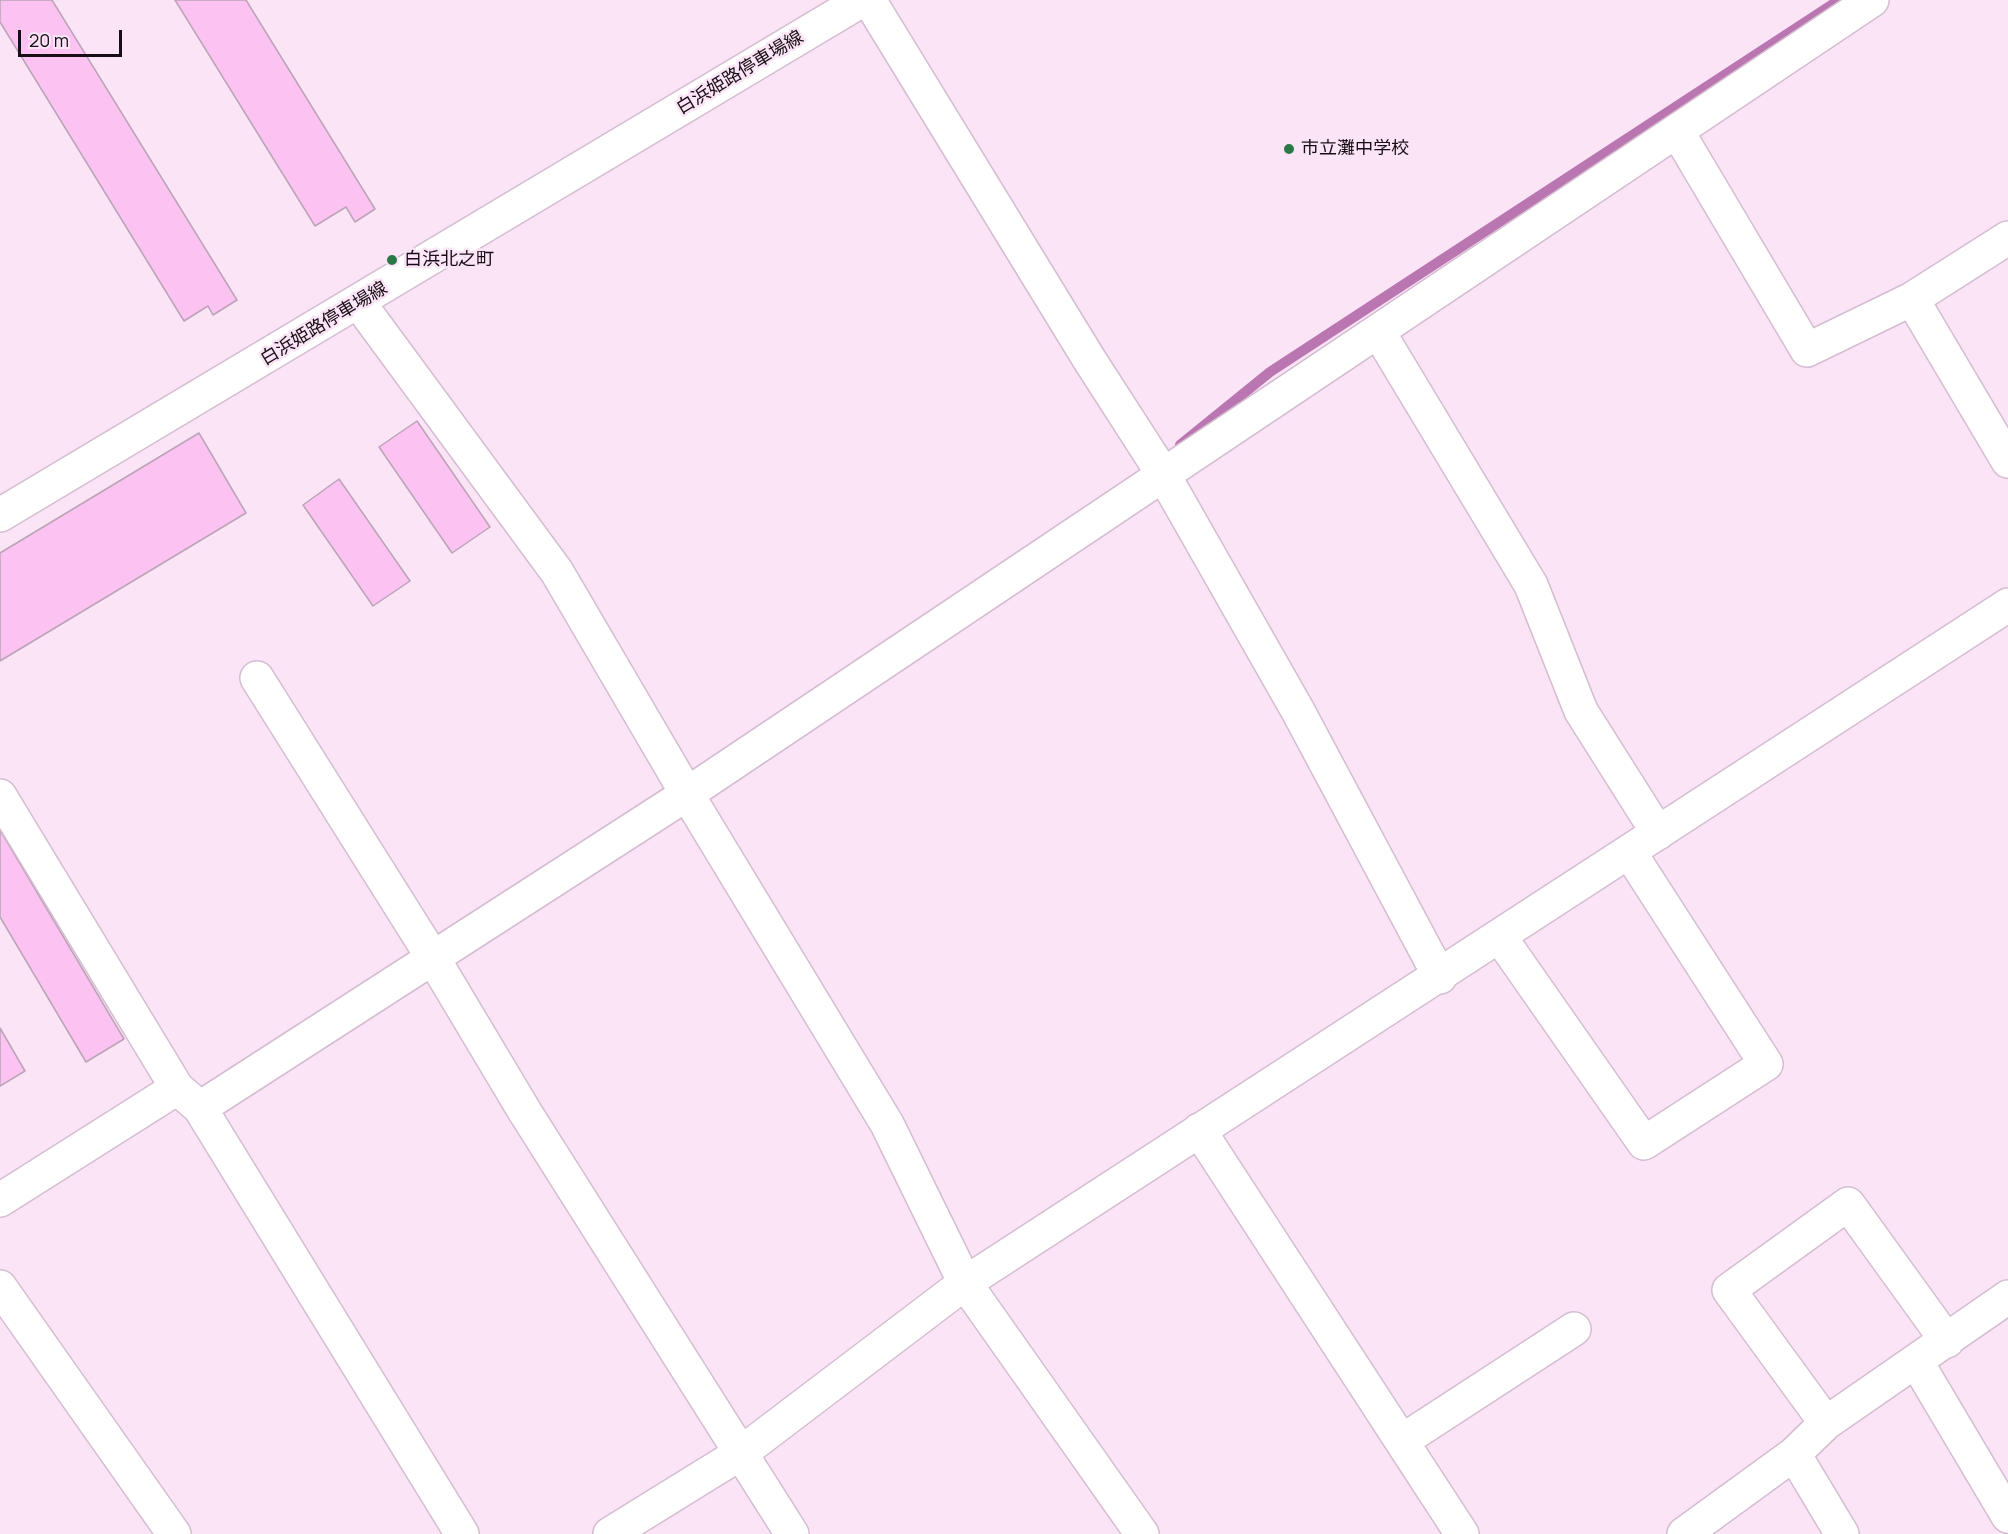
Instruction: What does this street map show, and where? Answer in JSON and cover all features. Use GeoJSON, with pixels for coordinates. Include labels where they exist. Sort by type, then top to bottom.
{"type":"FeatureCollection","features":[{"type":"Feature","properties":{"kind":"street","name":"白浜姫路停車場線"},"geometry":{"type":"LineString","coordinates":[[0,515],[359,303],[862,0]]}},
{"type":"Feature","properties":{"kind":"street"},"geometry":{"type":"LineString","coordinates":[[869,0],[1156,463],[1298,711],[1440,977]]}},
{"type":"Feature","properties":{"kind":"street"},"geometry":{"type":"LineString","coordinates":[[0,1200],[189,1098],[433,958],[687,794],[1156,463],[1378,331],[1872,0]]}},
{"type":"Feature","properties":{"kind":"street"},"geometry":{"type":"LineString","coordinates":[[1677,131],[1807,350],[1912,299],[2008,238]]}},
{"type":"Feature","properties":{"kind":"street"},"geometry":{"type":"LineString","coordinates":[[1912,299],[2008,461]]}},
{"type":"Feature","properties":{"kind":"street"},"geometry":{"type":"LineString","coordinates":[[359,303],[557,572],[687,794],[887,1124],[965,1283],[1142,1534]]}},
{"type":"Feature","properties":{"kind":"street"},"geometry":{"type":"LineString","coordinates":[[1378,331],[1531,585],[1581,711],[1658,833]]}},
{"type":"Feature","properties":{"kind":"street"},"geometry":{"type":"LineString","coordinates":[[610,1534],[741,1453],[965,1283],[2007,608]]}},
{"type":"Feature","properties":{"kind":"street"},"geometry":{"type":"LineString","coordinates":[[257,678],[433,958],[525,1112],[792,1534]]}},
{"type":"Feature","properties":{"kind":"street"},"geometry":{"type":"LineString","coordinates":[[0,796],[462,1534]]}},
{"type":"Feature","properties":{"kind":"street"},"geometry":{"type":"LineString","coordinates":[[1500,938],[1644,1143],[1766,1064],[1630,852]]}},
{"type":"Feature","properties":{"kind":"street"},"geometry":{"type":"LineString","coordinates":[[1199,1130],[1462,1534]]}},
{"type":"Feature","properties":{"kind":"street"},"geometry":{"type":"LineString","coordinates":[[1826,1423],[1729,1290],[1848,1204],[1947,1341]]}},
{"type":"Feature","properties":{"kind":"street"},"geometry":{"type":"LineString","coordinates":[[0,1287],[174,1534]]}},
{"type":"Feature","properties":{"kind":"street"},"geometry":{"type":"LineString","coordinates":[[1684,1534],[1794,1454],[1826,1423],[2008,1297]]}},
{"type":"Feature","properties":{"kind":"street"},"geometry":{"type":"LineString","coordinates":[[1402,1441],[1574,1329]]}},
{"type":"Feature","properties":{"kind":"street"},"geometry":{"type":"LineString","coordinates":[[1916,1361],[2008,1516]]}},
{"type":"Feature","properties":{"kind":"street"},"geometry":{"type":"LineString","coordinates":[[1794,1454],[1842,1534]]}},
{"type":"Feature","properties":{"kind":"building"},"geometry":{"type":"Polygon","coordinates":[[[0,0],[52,0],[237,300],[213,315],[208,306],[184,321],[0,22],[0,0]]]}},
{"type":"Feature","properties":{"kind":"building"},"geometry":{"type":"Polygon","coordinates":[[[175,0],[246,0],[375,209],[355,222],[346,207],[315,226],[175,0]]]}},
{"type":"Feature","properties":{"kind":"building"},"geometry":{"type":"Polygon","coordinates":[[[417,421],[490,527],[452,553],[379,447],[417,421]]]}},
{"type":"Feature","properties":{"kind":"building"},"geometry":{"type":"Polygon","coordinates":[[[199,433],[246,513],[0,661],[0,553],[199,433]]]}},
{"type":"Feature","properties":{"kind":"building"},"geometry":{"type":"Polygon","coordinates":[[[339,479],[410,581],[373,606],[303,505],[339,479]]]}},
{"type":"Feature","properties":{"kind":"building"},"geometry":{"type":"Polygon","coordinates":[[[0,830],[124,1039],[86,1062],[0,917],[0,830]]]}},
{"type":"Feature","properties":{"kind":"building"},"geometry":{"type":"Polygon","coordinates":[[[0,1028],[25,1071],[0,1086],[0,1028]]]}},
{"type":"Feature","properties":{"kind":"waterway"},"geometry":{"type":"LineString","coordinates":[[1180,445],[1270,372],[1839,0]]}},
{"type":"Feature","properties":{"kind":"place","name":"市立灘中学校"},"geometry":{"type":"Point","coordinates":[1289,149]}},
{"type":"Feature","properties":{"kind":"place","name":"白浜北之町"},"geometry":{"type":"Point","coordinates":[392,260]}}]}
